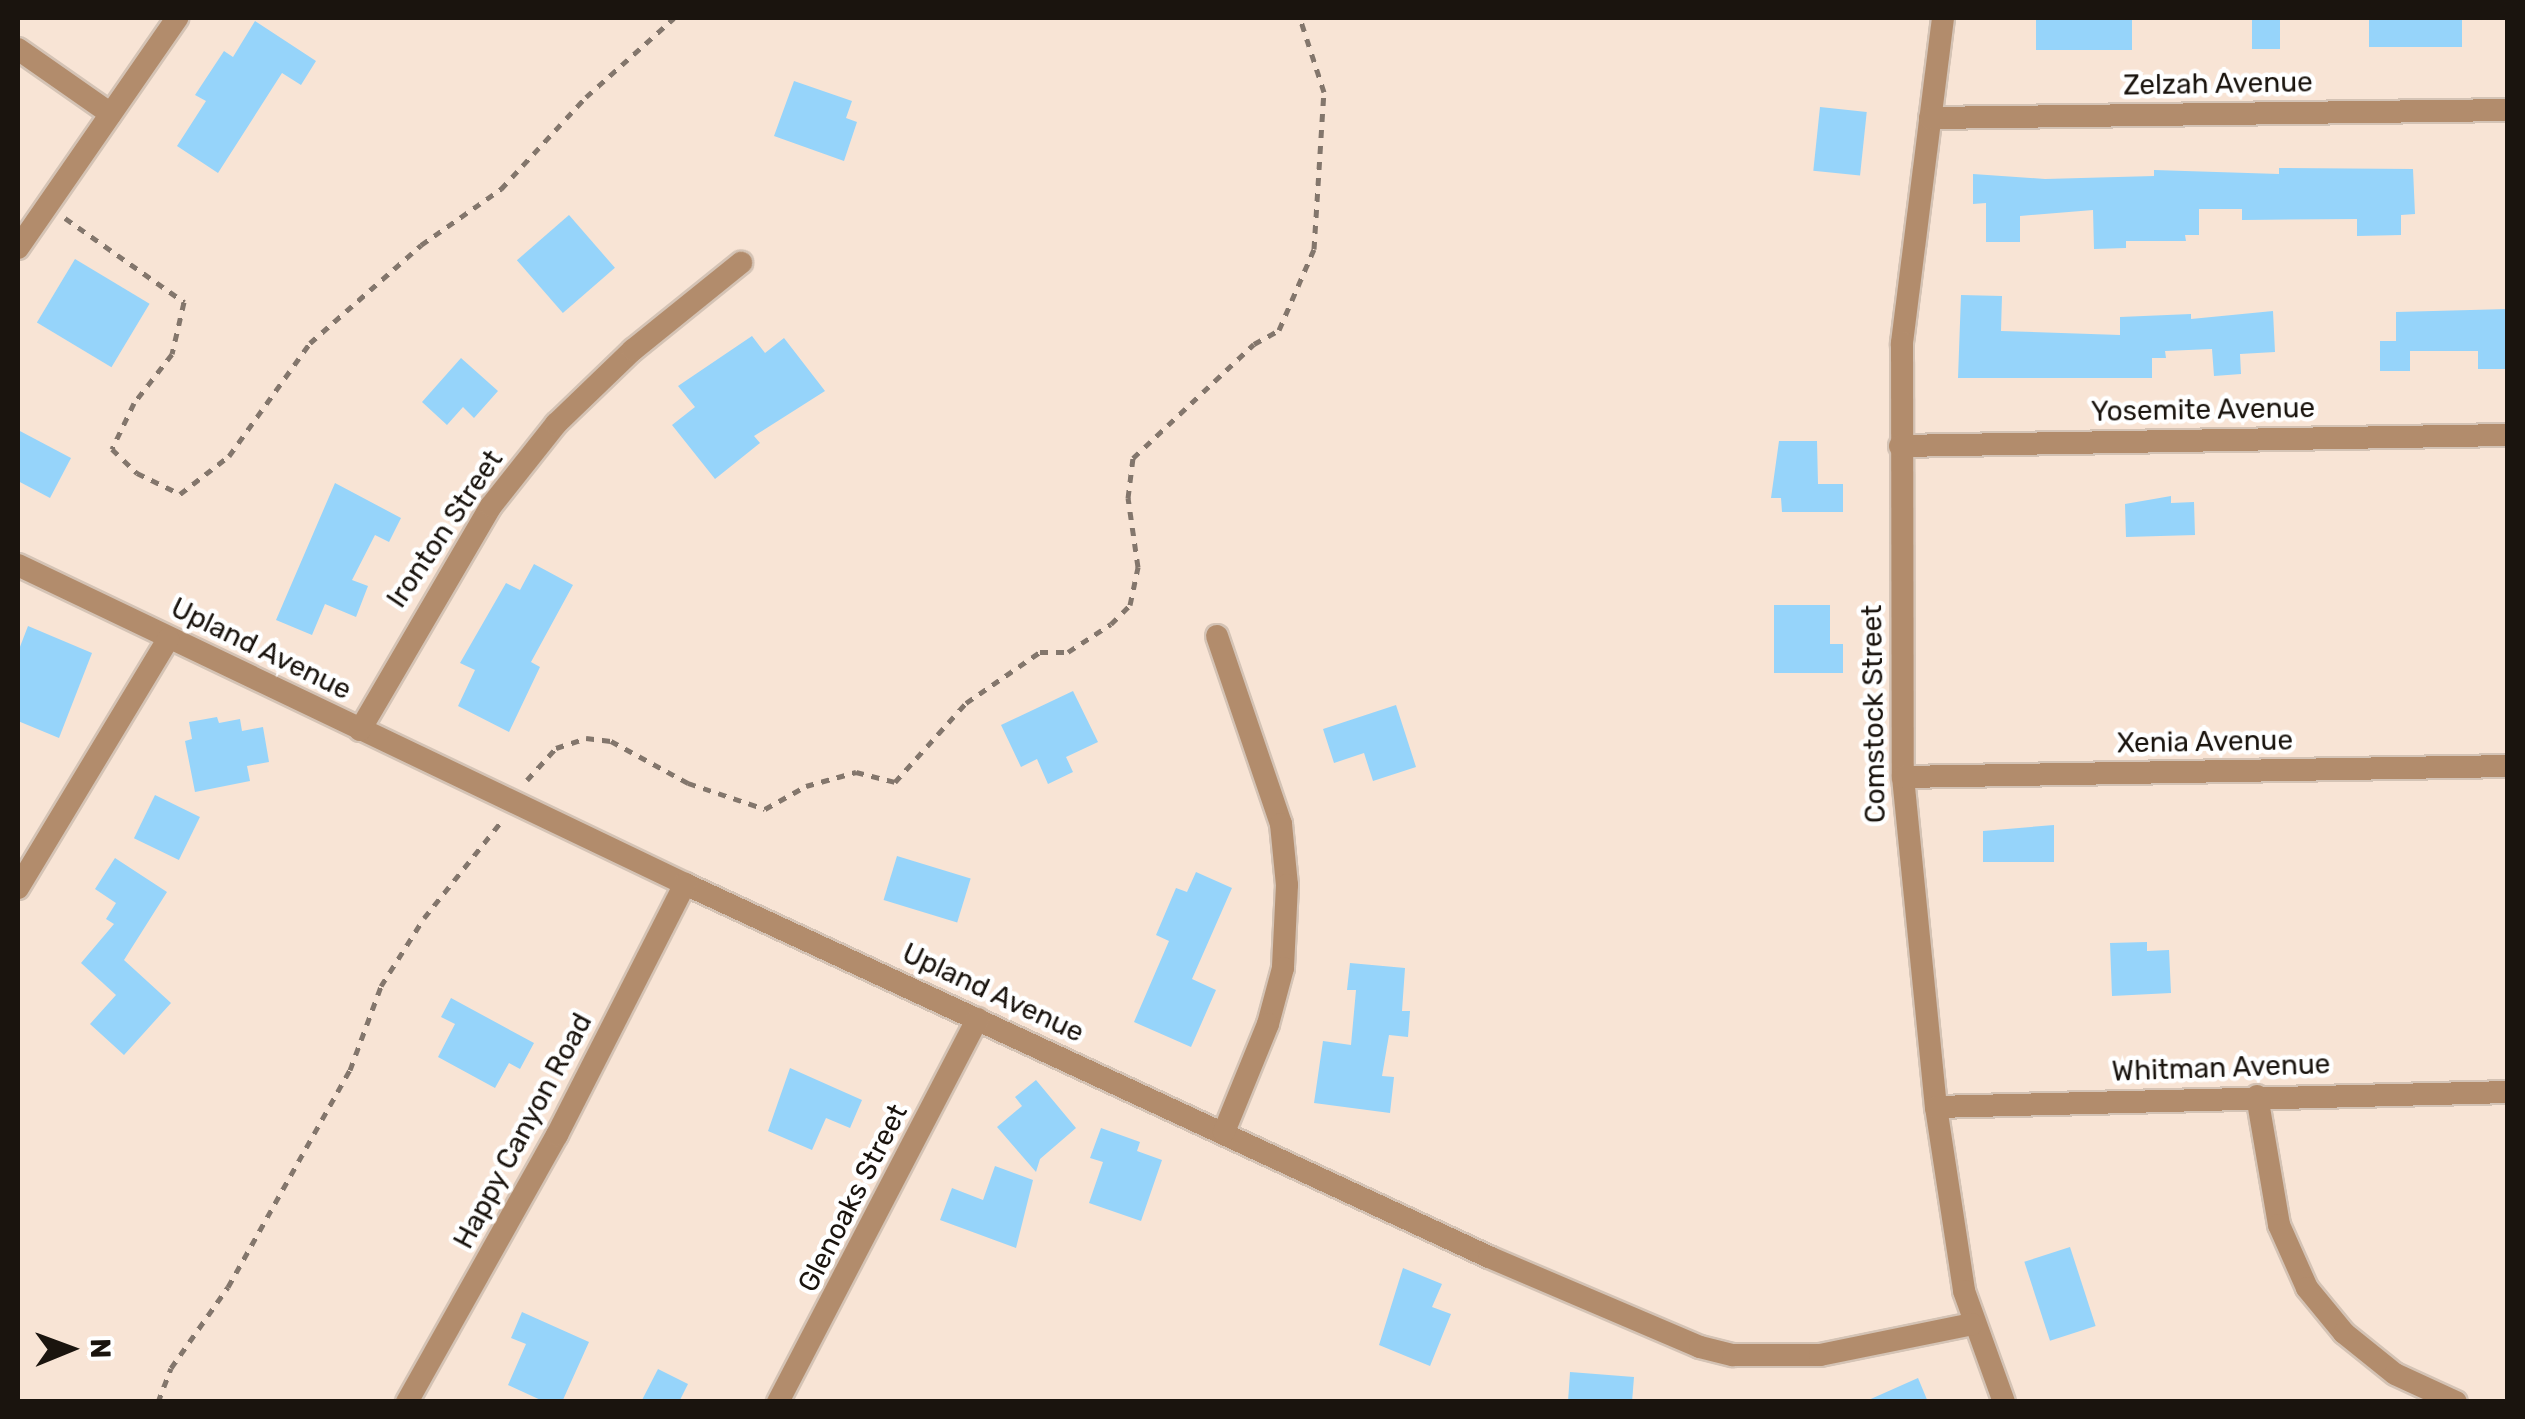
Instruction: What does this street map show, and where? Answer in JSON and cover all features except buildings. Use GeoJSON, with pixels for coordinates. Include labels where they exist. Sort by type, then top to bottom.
{"type":"FeatureCollection","features":[{"type":"Feature","properties":{"kind":"street"},"geometry":{"type":"LineString","coordinates":[[18,248],[177,18]]}},
{"type":"Feature","properties":{"kind":"street","name":"Comstock Street"},"geometry":{"type":"LineString","coordinates":[[1943,18],[1902,344],[1902,776],[1936,1107],[1972,1324],[2004,1402]]}},
{"type":"Feature","properties":{"kind":"street"},"geometry":{"type":"LineString","coordinates":[[18,49],[111,114]]}},
{"type":"Feature","properties":{"kind":"street","name":"Zelzah Avenue"},"geometry":{"type":"LineString","coordinates":[[1930,118],[2508,110]]}},
{"type":"Feature","properties":{"kind":"street","name":"Ironton Street"},"geometry":{"type":"LineString","coordinates":[[360,730],[491,506],[556,424],[633,350],[741,263]]}},
{"type":"Feature","properties":{"kind":"street","name":"Yosemite Avenue"},"geometry":{"type":"LineString","coordinates":[[1900,446],[2508,435]]}},
{"type":"Feature","properties":{"kind":"street","name":"Upland Avenue"},"geometry":{"type":"LineString","coordinates":[[18,565],[360,730],[521,791],[685,884],[977,1020],[1489,1257],[1700,1347],[1733,1355],[1820,1355],[1972,1324]]}},
{"type":"Feature","properties":{"kind":"street"},"geometry":{"type":"LineString","coordinates":[[1217,636],[1281,824],[1288,885],[1278,986],[1224,1132]]}},
{"type":"Feature","properties":{"kind":"street"},"geometry":{"type":"LineString","coordinates":[[18,888],[168,639]]}},
{"type":"Feature","properties":{"kind":"street","name":"Xenia Avenue"},"geometry":{"type":"LineString","coordinates":[[1902,776],[2508,766]]}},
{"type":"Feature","properties":{"kind":"street","name":"Happy Canyon Road"},"geometry":{"type":"LineString","coordinates":[[406,1402],[558,1135],[685,884]]}},
{"type":"Feature","properties":{"kind":"street","name":"Glenoaks Street"},"geometry":{"type":"LineString","coordinates":[[778,1402],[977,1020]]}},
{"type":"Feature","properties":{"kind":"street","name":"Whitman Avenue"},"geometry":{"type":"LineString","coordinates":[[1936,1107],[2508,1092]]}},
{"type":"Feature","properties":{"kind":"street"},"geometry":{"type":"LineString","coordinates":[[2256,1096],[2279,1225],[2307,1288],[2344,1333],[2395,1374],[2456,1402]]}},
{"type":"Feature","properties":{"kind":"path"},"geometry":{"type":"LineString","coordinates":[[64,217],[184,302],[172,354],[134,403],[112,448],[137,472],[180,494],[229,456],[310,343],[421,245],[501,189],[586,97],[674,18]]}},
{"type":"Feature","properties":{"kind":"path"},"geometry":{"type":"LineString","coordinates":[[158,1402],[171,1368],[228,1287],[350,1070],[381,986],[424,918],[556,748],[586,738],[611,742],[688,782],[766,809],[806,786],[856,772],[895,782],[966,703],[1040,652],[1068,652],[1111,624],[1130,605],[1138,567],[1128,498],[1133,458],[1278,330],[1314,249],[1324,92],[1300,18]]}}]}
